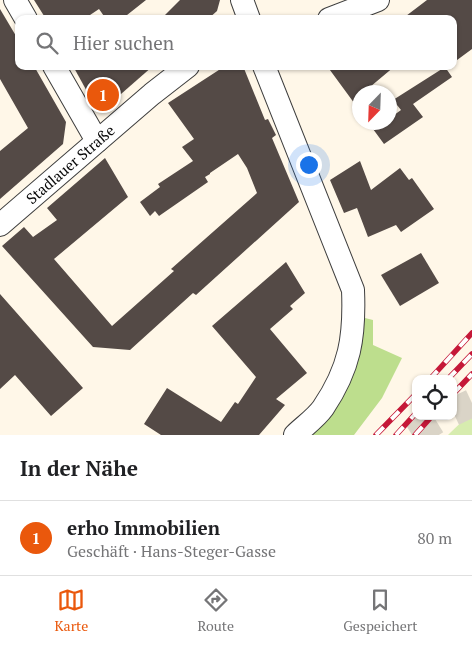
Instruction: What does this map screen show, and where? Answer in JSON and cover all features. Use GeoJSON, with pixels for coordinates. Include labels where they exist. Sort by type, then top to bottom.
{"type":"FeatureCollection","features":[{"type":"Feature","properties":{"kind":"street"},"geometry":{"type":"LineString","coordinates":[[15,0],[24,15]]}},
{"type":"Feature","properties":{"kind":"street"},"geometry":{"type":"LineString","coordinates":[[242,0],[248,15]]}},
{"type":"Feature","properties":{"kind":"street"},"geometry":{"type":"LineString","coordinates":[[339,15],[378,0]]}},
{"type":"Feature","properties":{"kind":"street"},"geometry":{"type":"LineString","coordinates":[[56,70],[97,141]]}},
{"type":"Feature","properties":{"kind":"street","name":"Stadlauer Straße"},"geometry":{"type":"LineString","coordinates":[[0,225],[152,94],[183,70]]}},
{"type":"Feature","properties":{"kind":"street"},"geometry":{"type":"LineString","coordinates":[[266,70],[353,290],[352,340],[345,367],[322,409],[295,435]]}},
{"type":"Feature","properties":{"kind":"green space"},"geometry":{"type":"Polygon","coordinates":[[[361,317],[373,320],[373,345],[402,358],[382,398],[354,435],[308,435],[361,317]]]}},
{"type":"Feature","properties":{"kind":"green space"},"geometry":{"type":"Polygon","coordinates":[[[472,412],[472,435],[448,435],[451,432],[472,412]]]}},
{"type":"Feature","properties":{"kind":"building"},"geometry":{"type":"Polygon","coordinates":[[[34,0],[146,0],[127,15],[103,15],[99,9],[90,15],[43,15],[34,0]]]}},
{"type":"Feature","properties":{"kind":"building"},"geometry":{"type":"Polygon","coordinates":[[[180,0],[220,0],[217,11],[212,15],[165,15],[180,0]]]}},
{"type":"Feature","properties":{"kind":"building"},"geometry":{"type":"Polygon","coordinates":[[[427,0],[472,0],[472,49],[457,60],[457,15],[407,15],[427,0]]]}},
{"type":"Feature","properties":{"kind":"building"},"geometry":{"type":"Polygon","coordinates":[[[0,9],[15,34],[15,70],[36,70],[66,122],[63,144],[0,199],[0,151],[28,128],[0,79],[0,9]]]}},
{"type":"Feature","properties":{"kind":"building"},"geometry":{"type":"Polygon","coordinates":[[[75,70],[148,70],[105,108],[95,106],[75,70]]]}},
{"type":"Feature","properties":{"kind":"building"},"geometry":{"type":"Polygon","coordinates":[[[219,70],[245,70],[265,120],[268,119],[276,135],[272,138],[299,202],[196,295],[193,293],[130,350],[93,347],[2,246],[24,227],[33,237],[57,220],[47,208],[105,158],[128,197],[54,259],[112,326],[174,271],[171,269],[257,193],[247,168],[238,154],[205,177],[208,182],[159,216],[155,211],[150,216],[140,202],[160,187],[158,184],[193,161],[182,147],[194,139],[168,103],[219,70]]]}},
{"type":"Feature","properties":{"kind":"building"},"geometry":{"type":"Polygon","coordinates":[[[330,70],[390,70],[372,85],[352,85],[352,100],[330,70]]]}},
{"type":"Feature","properties":{"kind":"building"},"geometry":{"type":"Polygon","coordinates":[[[440,70],[447,70],[452,77],[413,104],[423,117],[384,144],[374,130],[397,130],[397,113],[401,110],[397,105],[397,97],[440,70]]]}},
{"type":"Feature","properties":{"kind":"building"},"geometry":{"type":"Polygon","coordinates":[[[360,161],[371,190],[400,168],[409,180],[412,178],[434,209],[401,232],[396,225],[368,237],[357,208],[344,213],[330,180],[360,161]]]}},
{"type":"Feature","properties":{"kind":"building"},"geometry":{"type":"Polygon","coordinates":[[[421,253],[439,283],[400,306],[381,275],[421,253]]]}},
{"type":"Feature","properties":{"kind":"building"},"geometry":{"type":"Polygon","coordinates":[[[286,262],[305,293],[290,306],[293,309],[270,329],[307,373],[276,399],[285,405],[259,435],[161,435],[144,424],[167,388],[221,422],[235,402],[238,404],[256,377],[212,326],[286,262]]]}},
{"type":"Feature","properties":{"kind":"building"},"geometry":{"type":"Polygon","coordinates":[[[0,294],[83,388],[51,416],[15,375],[0,389],[0,294]]]}},
{"type":"Feature","properties":{"kind":"tunnel"},"geometry":{"type":"LineString","coordinates":[[457,410],[472,403]]}},
{"type":"Feature","properties":{"kind":"tunnel"},"geometry":{"type":"LineString","coordinates":[[412,435],[436,420]]}},
{"type":"Feature","properties":{"kind":"railway"},"geometry":{"type":"LineString","coordinates":[[434,375],[472,333]]}},
{"type":"Feature","properties":{"kind":"railway"},"geometry":{"type":"LineString","coordinates":[[452,375],[472,354]]}},
{"type":"Feature","properties":{"kind":"railway"},"geometry":{"type":"LineString","coordinates":[[457,390],[472,374]]}},
{"type":"Feature","properties":{"kind":"railway"},"geometry":{"type":"LineString","coordinates":[[376,435],[412,398]]}},
{"type":"Feature","properties":{"kind":"railway"},"geometry":{"type":"LineString","coordinates":[[396,435],[412,417]]}},
{"type":"Feature","properties":{"kind":"railway"},"geometry":{"type":"LineString","coordinates":[[415,435],[428,420]]}},
{"type":"Feature","properties":{"kind":"place","name":"erho Immobilien"},"geometry":{"type":"Point","coordinates":[103,95]}}]}
